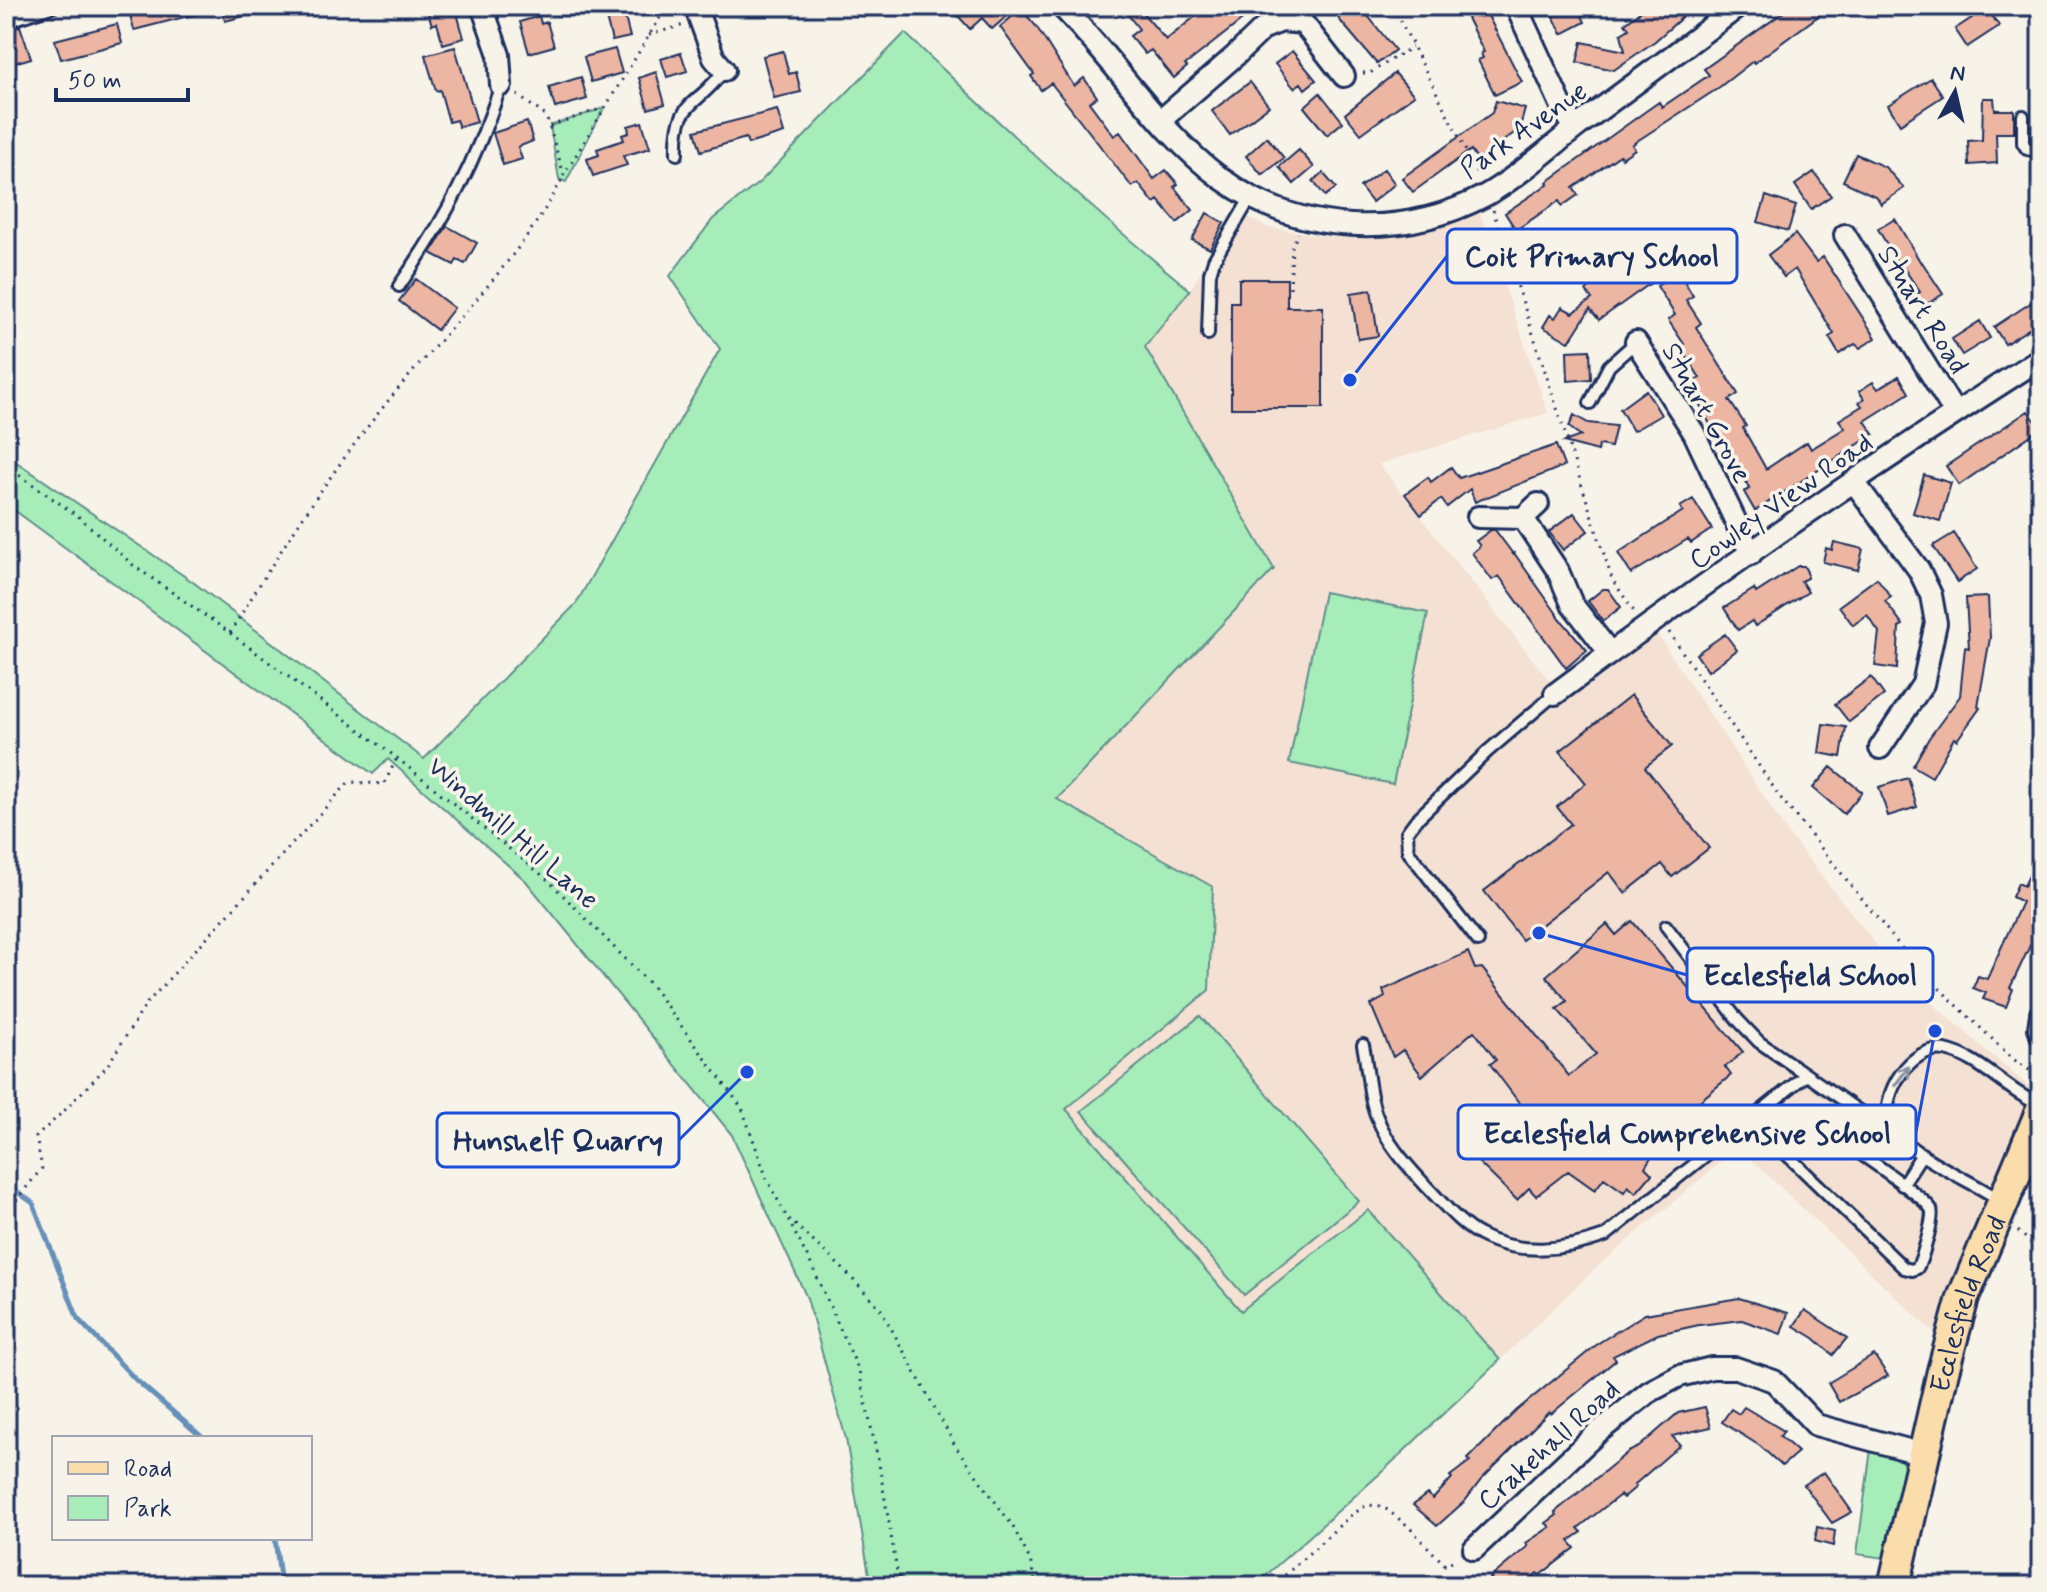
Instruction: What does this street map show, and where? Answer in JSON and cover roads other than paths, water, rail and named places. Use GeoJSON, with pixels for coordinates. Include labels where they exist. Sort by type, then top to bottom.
{"type":"FeatureCollection","features":[{"type":"Feature","properties":{"kind":"main road","name":"Ecclesfield Road"},"geometry":{"type":"LineString","coordinates":[[1894,1586],[1923,1454],[1963,1298],[2041,1112]]}},
{"type":"Feature","properties":{"kind":"street"},"geometry":{"type":"LineString","coordinates":[[482,6],[499,55],[501,85]]}},
{"type":"Feature","properties":{"kind":"street","name":"Park Avenue"},"geometry":{"type":"LineString","coordinates":[[1061,6],[1161,120],[1212,170],[1251,197],[1304,218],[1342,225],[1380,226],[1435,215],[1488,194],[1739,6]]}},
{"type":"Feature","properties":{"kind":"street"},"geometry":{"type":"LineString","coordinates":[[1516,6],[1564,111],[1575,128]]}},
{"type":"Feature","properties":{"kind":"street"},"geometry":{"type":"LineString","coordinates":[[698,13],[714,58],[724,70]]}},
{"type":"Feature","properties":{"kind":"street"},"geometry":{"type":"LineString","coordinates":[[1161,120],[1264,28],[1282,21],[1303,23],[1344,76]]}},
{"type":"Feature","properties":{"kind":"street","name":"Stuart Road"},"geometry":{"type":"LineString","coordinates":[[1845,235],[1955,413]]}},
{"type":"Feature","properties":{"kind":"street","name":"Stuart Grove"},"geometry":{"type":"LineString","coordinates":[[1636,342],[1694,433],[1751,554]]}},
{"type":"Feature","properties":{"kind":"street","name":"Cowley View Road"},"geometry":{"type":"LineString","coordinates":[[1555,694],[1652,622],[1854,482],[2041,358]]}},
{"type":"Feature","properties":{"kind":"street"},"geometry":{"type":"LineString","coordinates":[[1854,482],[1919,570],[1931,595],[1936,623],[1923,684],[1880,748]]}},
{"type":"Feature","properties":{"kind":"street"},"geometry":{"type":"LineString","coordinates":[[1478,517],[1531,511],[1572,604],[1610,653]]}},
{"type":"Feature","properties":{"kind":"street"},"geometry":{"type":"LineString","coordinates":[[2041,1014],[2041,1035]]}},
{"type":"Feature","properties":{"kind":"street","name":"Crakehall Road"},"geometry":{"type":"LineString","coordinates":[[1474,1549],[1597,1433],[1649,1392],[1679,1376],[1712,1368],[1736,1368],[1774,1381],[1816,1425],[1923,1454]]}},
{"type":"Feature","properties":{"kind":"lane"},"geometry":{"type":"LineString","coordinates":[[6,22],[54,6]]}},
{"type":"Feature","properties":{"kind":"lane"},"geometry":{"type":"LineString","coordinates":[[677,154],[676,133],[683,113],[715,84],[724,70]]}},
{"type":"Feature","properties":{"kind":"lane"},"geometry":{"type":"LineString","coordinates":[[399,286],[435,234],[458,191],[501,85]]}},
{"type":"Feature","properties":{"kind":"lane"},"geometry":{"type":"LineString","coordinates":[[2023,116],[2023,143],[2027,149],[2041,152]]}},
{"type":"Feature","properties":{"kind":"lane"},"geometry":{"type":"LineString","coordinates":[[1208,334],[1210,273],[1214,260],[1251,197]]}},
{"type":"Feature","properties":{"kind":"lane"},"geometry":{"type":"LineString","coordinates":[[1590,403],[1609,366],[1636,342]]}},
{"type":"Feature","properties":{"kind":"lane"},"geometry":{"type":"LineString","coordinates":[[1478,941],[1408,851],[1407,832],[1488,751],[1555,694]]}},
{"type":"Feature","properties":{"kind":"lane"},"geometry":{"type":"LineString","coordinates":[[1666,926],[1737,1019],[1759,1042],[1875,1122],[1890,1124],[1922,1154],[2000,1207]]}},
{"type":"Feature","properties":{"kind":"lane"},"geometry":{"type":"LineString","coordinates":[[1363,1045],[1375,1113],[1384,1133],[1406,1165],[1479,1235],[1507,1245],[1546,1249],[1580,1245],[1605,1236],[1806,1075]]}},
{"type":"Feature","properties":{"kind":"lane"},"geometry":{"type":"LineString","coordinates":[[1890,1124],[1888,1103],[1895,1082],[1917,1057],[1929,1050],[1945,1050],[1979,1065],[2030,1101],[2041,1105]]}},
{"type":"Feature","properties":{"kind":"lane"},"geometry":{"type":"LineString","coordinates":[[1800,1120],[1810,1121],[1902,1185],[1933,1211],[1920,1264],[1912,1270],[1904,1268],[1781,1149],[1779,1139],[1800,1120]]}},
{"type":"Feature","properties":{"kind":"lane"},"geometry":{"type":"LineString","coordinates":[[1902,1185],[1922,1154]]}},
{"type":"Feature","properties":{"kind":"waterway"},"geometry":{"type":"LineString","coordinates":[[6,1184],[33,1203],[78,1319],[136,1380],[201,1436]]}},
{"type":"Feature","properties":{"kind":"waterway"},"geometry":{"type":"LineString","coordinates":[[275,1540],[281,1586]]}},
{"type":"Feature","properties":{"kind":"place","name":"Coit Primary School"},"geometry":{"type":"Point","coordinates":[1350,380]}},
{"type":"Feature","properties":{"kind":"place","name":"Ecclesfield School"},"geometry":{"type":"Point","coordinates":[1539,933]}},
{"type":"Feature","properties":{"kind":"place","name":"Ecclesfield Comprehensive School"},"geometry":{"type":"Point","coordinates":[1935,1031]}},
{"type":"Feature","properties":{"kind":"place","name":"Hunshelf Quarry"},"geometry":{"type":"Point","coordinates":[747,1072]}}]}
